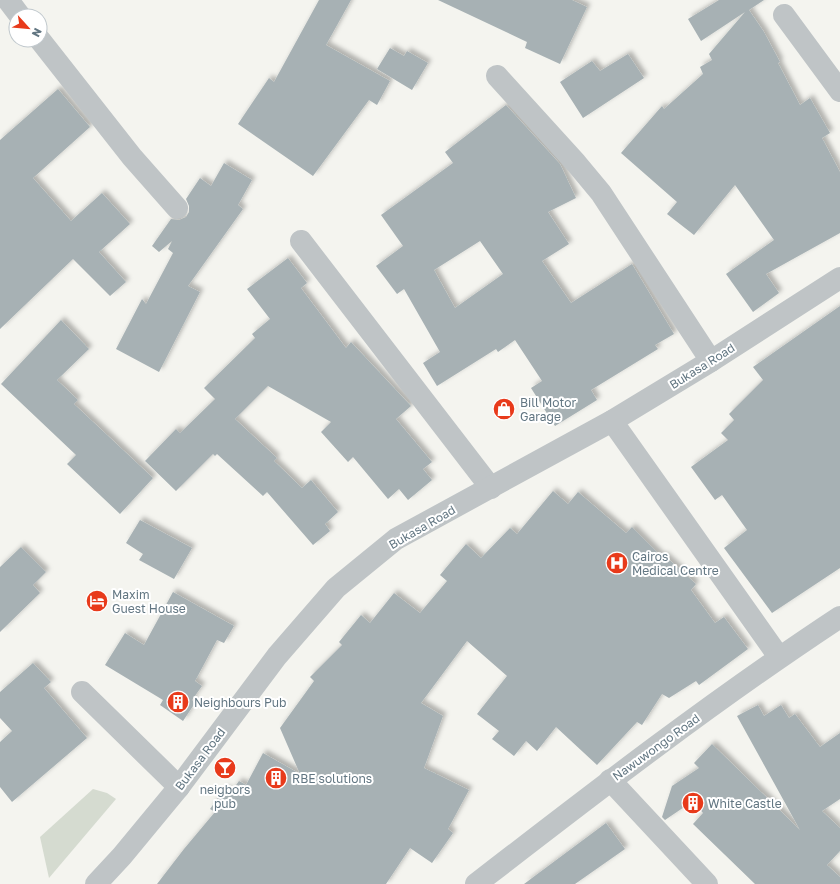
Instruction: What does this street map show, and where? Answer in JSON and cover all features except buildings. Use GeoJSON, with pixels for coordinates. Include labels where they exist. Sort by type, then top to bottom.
{"type":"FeatureCollection","features":[{"type":"Feature","properties":{"kind":"street"},"geometry":{"type":"LineString","coordinates":[[784,15],[840,91]]}},
{"type":"Feature","properties":{"kind":"street"},"geometry":{"type":"LineString","coordinates":[[46,48],[132,157],[178,208]]}},
{"type":"Feature","properties":{"kind":"street"},"geometry":{"type":"LineString","coordinates":[[497,76],[576,163],[601,193],[711,361]]}},
{"type":"Feature","properties":{"kind":"street"},"geometry":{"type":"LineString","coordinates":[[301,241],[491,488]]}},
{"type":"Feature","properties":{"kind":"street","name":"Bukasa Road"},"geometry":{"type":"LineString","coordinates":[[96,884],[122,856],[179,787],[277,656],[336,588],[396,539],[612,421],[711,361],[840,278]]}},
{"type":"Feature","properties":{"kind":"street"},"geometry":{"type":"LineString","coordinates":[[612,421],[779,657]]}},
{"type":"Feature","properties":{"kind":"street","name":"Nawuwongo Road"},"geometry":{"type":"LineString","coordinates":[[476,884],[610,780],[779,657],[840,617]]}},
{"type":"Feature","properties":{"kind":"street"},"geometry":{"type":"LineString","coordinates":[[82,692],[179,787]]}},
{"type":"Feature","properties":{"kind":"street"},"geometry":{"type":"LineString","coordinates":[[610,780],[707,884]]}},
{"type":"Feature","properties":{"kind":"shaded area"},"geometry":{"type":"Polygon","coordinates":[[[93,789],[107,793],[116,799],[49,878],[40,837],[93,789]]]}},
{"type":"Feature","properties":{"kind":"place","name":"Bill Motor Garage"},"geometry":{"type":"Point","coordinates":[504,409]}},
{"type":"Feature","properties":{"kind":"place","name":"Cairos Medical Centre"},"geometry":{"type":"Point","coordinates":[617,563]}},
{"type":"Feature","properties":{"kind":"place","name":"Maxim Guest House"},"geometry":{"type":"Point","coordinates":[97,601]}},
{"type":"Feature","properties":{"kind":"place","name":"Neighbours Pub"},"geometry":{"type":"Point","coordinates":[178,702]}},
{"type":"Feature","properties":{"kind":"place","name":"neigbors pub"},"geometry":{"type":"Point","coordinates":[225,768]}},
{"type":"Feature","properties":{"kind":"place","name":"RBE solutions"},"geometry":{"type":"Point","coordinates":[276,778]}},
{"type":"Feature","properties":{"kind":"place","name":"White Castle"},"geometry":{"type":"Point","coordinates":[693,803]}}]}
